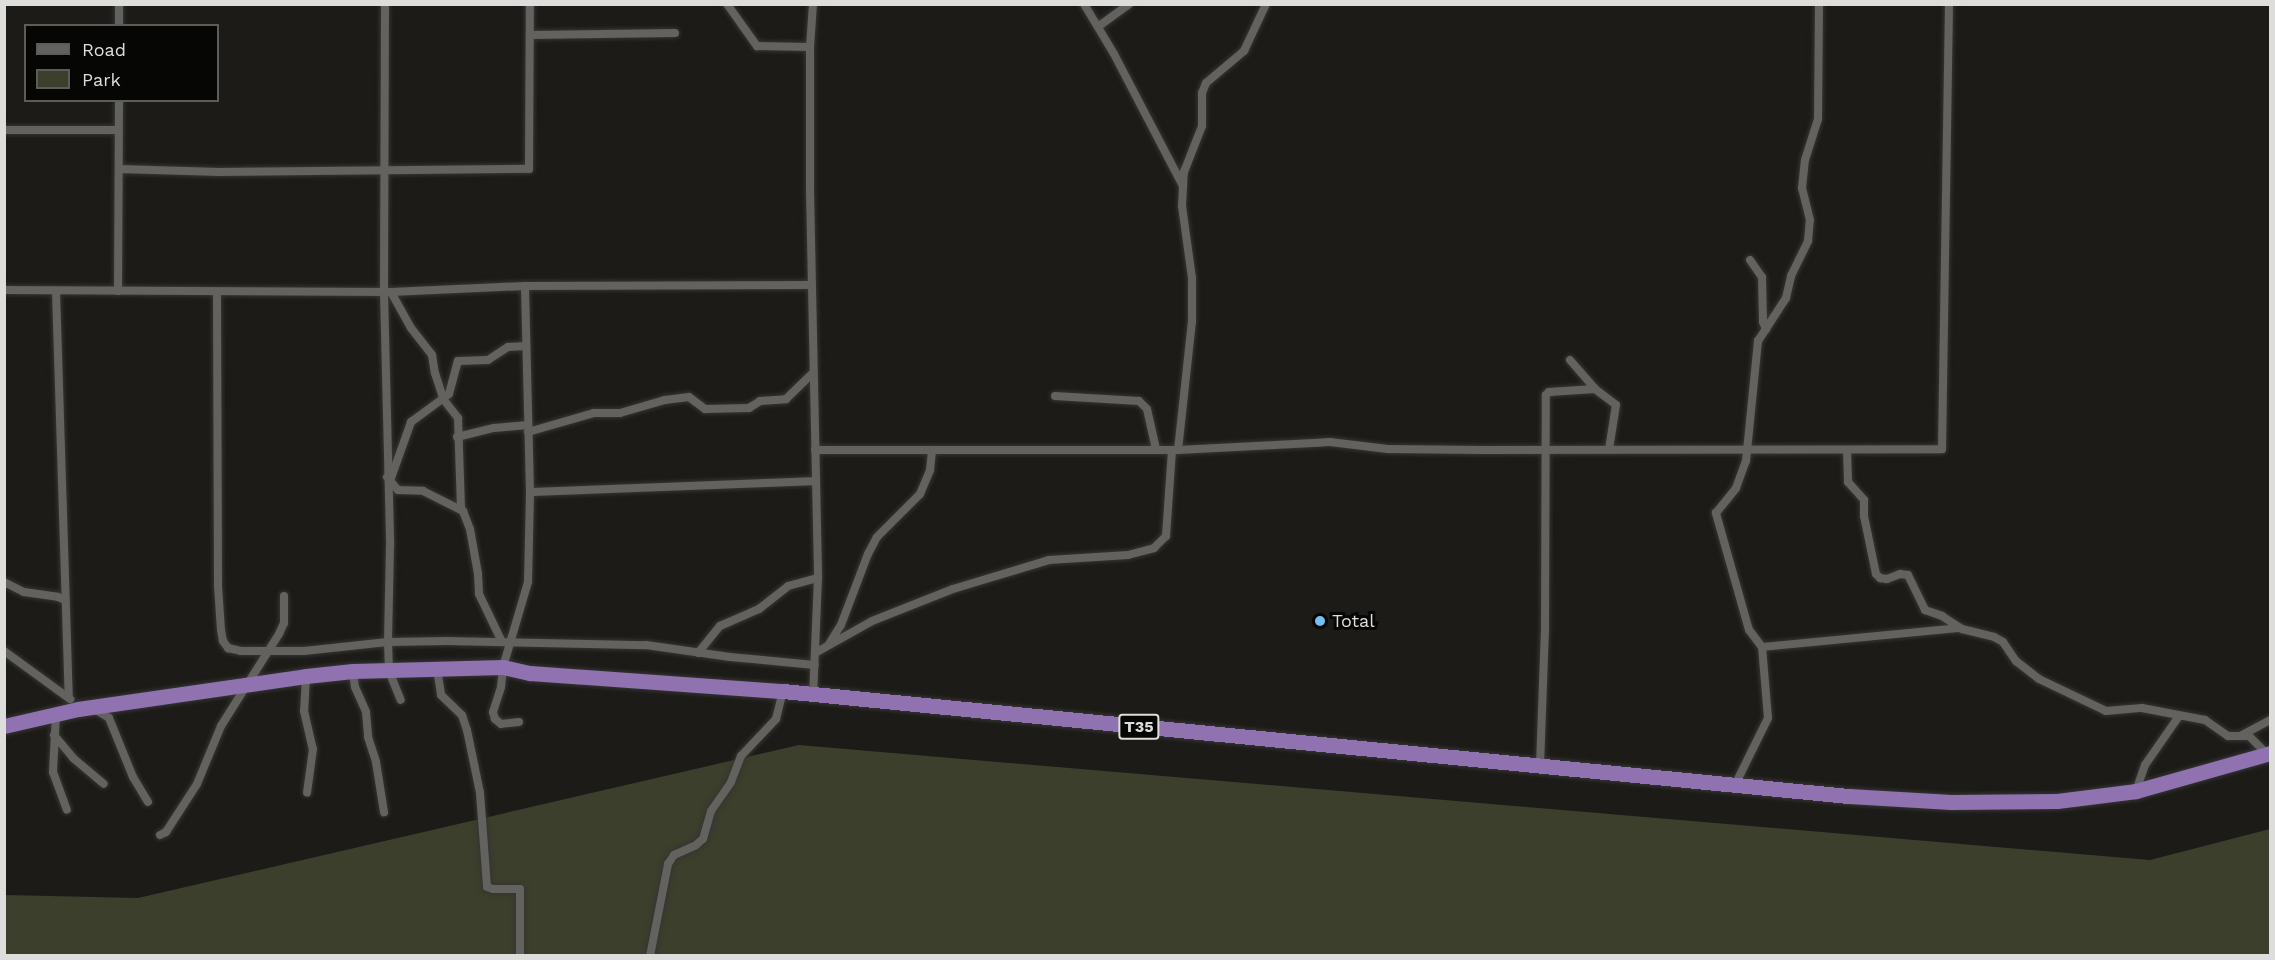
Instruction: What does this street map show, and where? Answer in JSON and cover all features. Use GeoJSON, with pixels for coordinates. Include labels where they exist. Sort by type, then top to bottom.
{"type":"FeatureCollection","features":[{"type":"Feature","properties":{"kind":"highway","name":"T35"},"geometry":{"type":"LineString","coordinates":[[4,726],[56,714],[79,704],[306,676],[353,671],[502,667],[530,673],[783,691],[813,696],[1736,783],[1849,796],[1951,802],[2056,801],[2136,791],[2269,754]]}},
{"type":"Feature","properties":{"kind":"street"},"geometry":{"type":"LineString","coordinates":[[119,4],[119,24]]}},
{"type":"Feature","properties":{"kind":"street"},"geometry":{"type":"LineString","coordinates":[[385,4],[390,546],[388,642],[389,671],[401,700]]}},
{"type":"Feature","properties":{"kind":"street"},"geometry":{"type":"LineString","coordinates":[[119,169],[220,172],[529,169],[530,4]]}},
{"type":"Feature","properties":{"kind":"street"},"geometry":{"type":"LineString","coordinates":[[727,4],[757,46],[810,47]]}},
{"type":"Feature","properties":{"kind":"street"},"geometry":{"type":"LineString","coordinates":[[813,4],[810,47],[811,285],[818,578],[813,696]]}},
{"type":"Feature","properties":{"kind":"street"},"geometry":{"type":"LineString","coordinates":[[1084,4],[1099,26],[1182,184]]}},
{"type":"Feature","properties":{"kind":"street"},"geometry":{"type":"LineString","coordinates":[[1099,26],[1128,4]]}},
{"type":"Feature","properties":{"kind":"street"},"geometry":{"type":"LineString","coordinates":[[815,653],[872,621],[943,593],[1030,565],[1064,557],[1128,555],[1154,548],[1166,536],[1192,322],[1192,278],[1183,221],[1182,184],[1185,164],[1202,126],[1202,93],[1206,83],[1244,51],[1266,4]]}},
{"type":"Feature","properties":{"kind":"street"},"geometry":{"type":"LineString","coordinates":[[1736,783],[1768,718],[1762,647],[1749,630],[1716,514],[1736,488],[1746,461],[1755,353],[1766,328],[1786,298],[1791,276],[1805,249],[1810,231],[1810,220],[1802,188],[1805,160],[1818,124],[1819,4]]}},
{"type":"Feature","properties":{"kind":"street"},"geometry":{"type":"LineString","coordinates":[[815,450],[1175,450],[1330,442],[1388,449],[1847,451],[1942,449],[1949,4]]}},
{"type":"Feature","properties":{"kind":"street"},"geometry":{"type":"LineString","coordinates":[[530,35],[675,33]]}},
{"type":"Feature","properties":{"kind":"street"},"geometry":{"type":"LineString","coordinates":[[118,291],[119,102]]}},
{"type":"Feature","properties":{"kind":"street"},"geometry":{"type":"LineString","coordinates":[[4,130],[118,130]]}},
{"type":"Feature","properties":{"kind":"street"},"geometry":{"type":"LineString","coordinates":[[1750,260],[1762,277],[1762,322],[1766,328]]}},
{"type":"Feature","properties":{"kind":"street"},"geometry":{"type":"LineString","coordinates":[[4,291],[388,292],[525,286],[811,285]]}},
{"type":"Feature","properties":{"kind":"street"},"geometry":{"type":"LineString","coordinates":[[519,722],[504,725],[495,719],[493,710],[501,687],[506,642],[517,627],[528,582],[530,492],[525,286]]}},
{"type":"Feature","properties":{"kind":"street"},"geometry":{"type":"LineString","coordinates":[[56,291],[64,600],[79,704]]}},
{"type":"Feature","properties":{"kind":"street"},"geometry":{"type":"LineString","coordinates":[[217,292],[216,452],[221,630],[228,648],[265,652],[304,651],[388,642],[646,645],[698,653],[815,665]]}},
{"type":"Feature","properties":{"kind":"street"},"geometry":{"type":"LineString","coordinates":[[388,292],[432,356],[444,400],[458,418],[460,508],[470,529],[480,598],[506,642]]}},
{"type":"Feature","properties":{"kind":"street"},"geometry":{"type":"LineString","coordinates":[[389,478],[411,422],[444,400],[451,390],[458,360],[485,360],[508,346],[526,346]]}},
{"type":"Feature","properties":{"kind":"street"},"geometry":{"type":"LineString","coordinates":[[1570,360],[1595,389],[1617,408],[1609,449]]}},
{"type":"Feature","properties":{"kind":"street"},"geometry":{"type":"LineString","coordinates":[[458,437],[494,428],[528,428],[594,413],[620,413],[665,400],[689,396],[705,409],[749,408],[760,401],[786,399],[812,374]]}},
{"type":"Feature","properties":{"kind":"street"},"geometry":{"type":"LineString","coordinates":[[1540,765],[1548,448],[1547,393],[1595,389]]}},
{"type":"Feature","properties":{"kind":"street"},"geometry":{"type":"LineString","coordinates":[[1055,396],[1139,402],[1147,409],[1156,449]]}},
{"type":"Feature","properties":{"kind":"street"},"geometry":{"type":"LineString","coordinates":[[828,645],[841,625],[868,554],[877,537],[920,494],[930,470],[932,450]]}},
{"type":"Feature","properties":{"kind":"street"},"geometry":{"type":"LineString","coordinates":[[1847,451],[1848,482],[1864,500],[1864,516],[1876,574],[1887,579],[1900,574],[1908,575],[1925,610],[1942,616],[1959,627],[1994,637],[2003,642],[2016,661],[2039,679],[2106,711],[2142,708],[2209,722],[2228,736],[2249,736],[2269,754]]}},
{"type":"Feature","properties":{"kind":"street"},"geometry":{"type":"LineString","coordinates":[[389,478],[398,490],[423,491],[460,508]]}},
{"type":"Feature","properties":{"kind":"street"},"geometry":{"type":"LineString","coordinates":[[530,492],[691,488],[814,481]]}},
{"type":"Feature","properties":{"kind":"street"},"geometry":{"type":"LineString","coordinates":[[698,653],[720,626],[759,609],[788,586],[818,578]]}},
{"type":"Feature","properties":{"kind":"street"},"geometry":{"type":"LineString","coordinates":[[4,582],[24,592],[64,600]]}},
{"type":"Feature","properties":{"kind":"street"},"geometry":{"type":"LineString","coordinates":[[160,836],[166,832],[197,784],[220,726],[282,628],[284,596]]}},
{"type":"Feature","properties":{"kind":"street"},"geometry":{"type":"LineString","coordinates":[[1762,647],[1959,627]]}},
{"type":"Feature","properties":{"kind":"street"},"geometry":{"type":"LineString","coordinates":[[4,651],[79,704],[109,718],[131,775],[148,802]]}},
{"type":"Feature","properties":{"kind":"street"},"geometry":{"type":"LineString","coordinates":[[437,669],[441,695],[462,715],[467,730],[480,793],[487,887],[520,889],[520,956]]}},
{"type":"Feature","properties":{"kind":"street"},"geometry":{"type":"LineString","coordinates":[[353,671],[356,687],[366,712],[368,737],[376,762],[384,812]]}},
{"type":"Feature","properties":{"kind":"street"},"geometry":{"type":"LineString","coordinates":[[306,676],[303,709],[313,749],[308,793]]}},
{"type":"Feature","properties":{"kind":"street"},"geometry":{"type":"LineString","coordinates":[[650,956],[671,859],[702,839],[711,811],[730,782],[741,756],[776,719],[783,691]]}},
{"type":"Feature","properties":{"kind":"street"},"geometry":{"type":"LineString","coordinates":[[56,714],[53,772],[67,810]]}},
{"type":"Feature","properties":{"kind":"street"},"geometry":{"type":"LineString","coordinates":[[2136,791],[2145,765],[2179,716]]}},
{"type":"Feature","properties":{"kind":"street"},"geometry":{"type":"LineString","coordinates":[[2241,735],[2271,720]]}},
{"type":"Feature","properties":{"kind":"street"},"geometry":{"type":"LineString","coordinates":[[54,735],[73,758],[104,784]]}},
{"type":"Feature","properties":{"kind":"green space"},"geometry":{"type":"Polygon","coordinates":[[[799,745],[2150,860],[2270,829],[2270,955],[5,956],[5,895],[138,898],[799,745]]]}},
{"type":"Feature","properties":{"kind":"place","name":"Total"},"geometry":{"type":"Point","coordinates":[1320,621]}}]}
